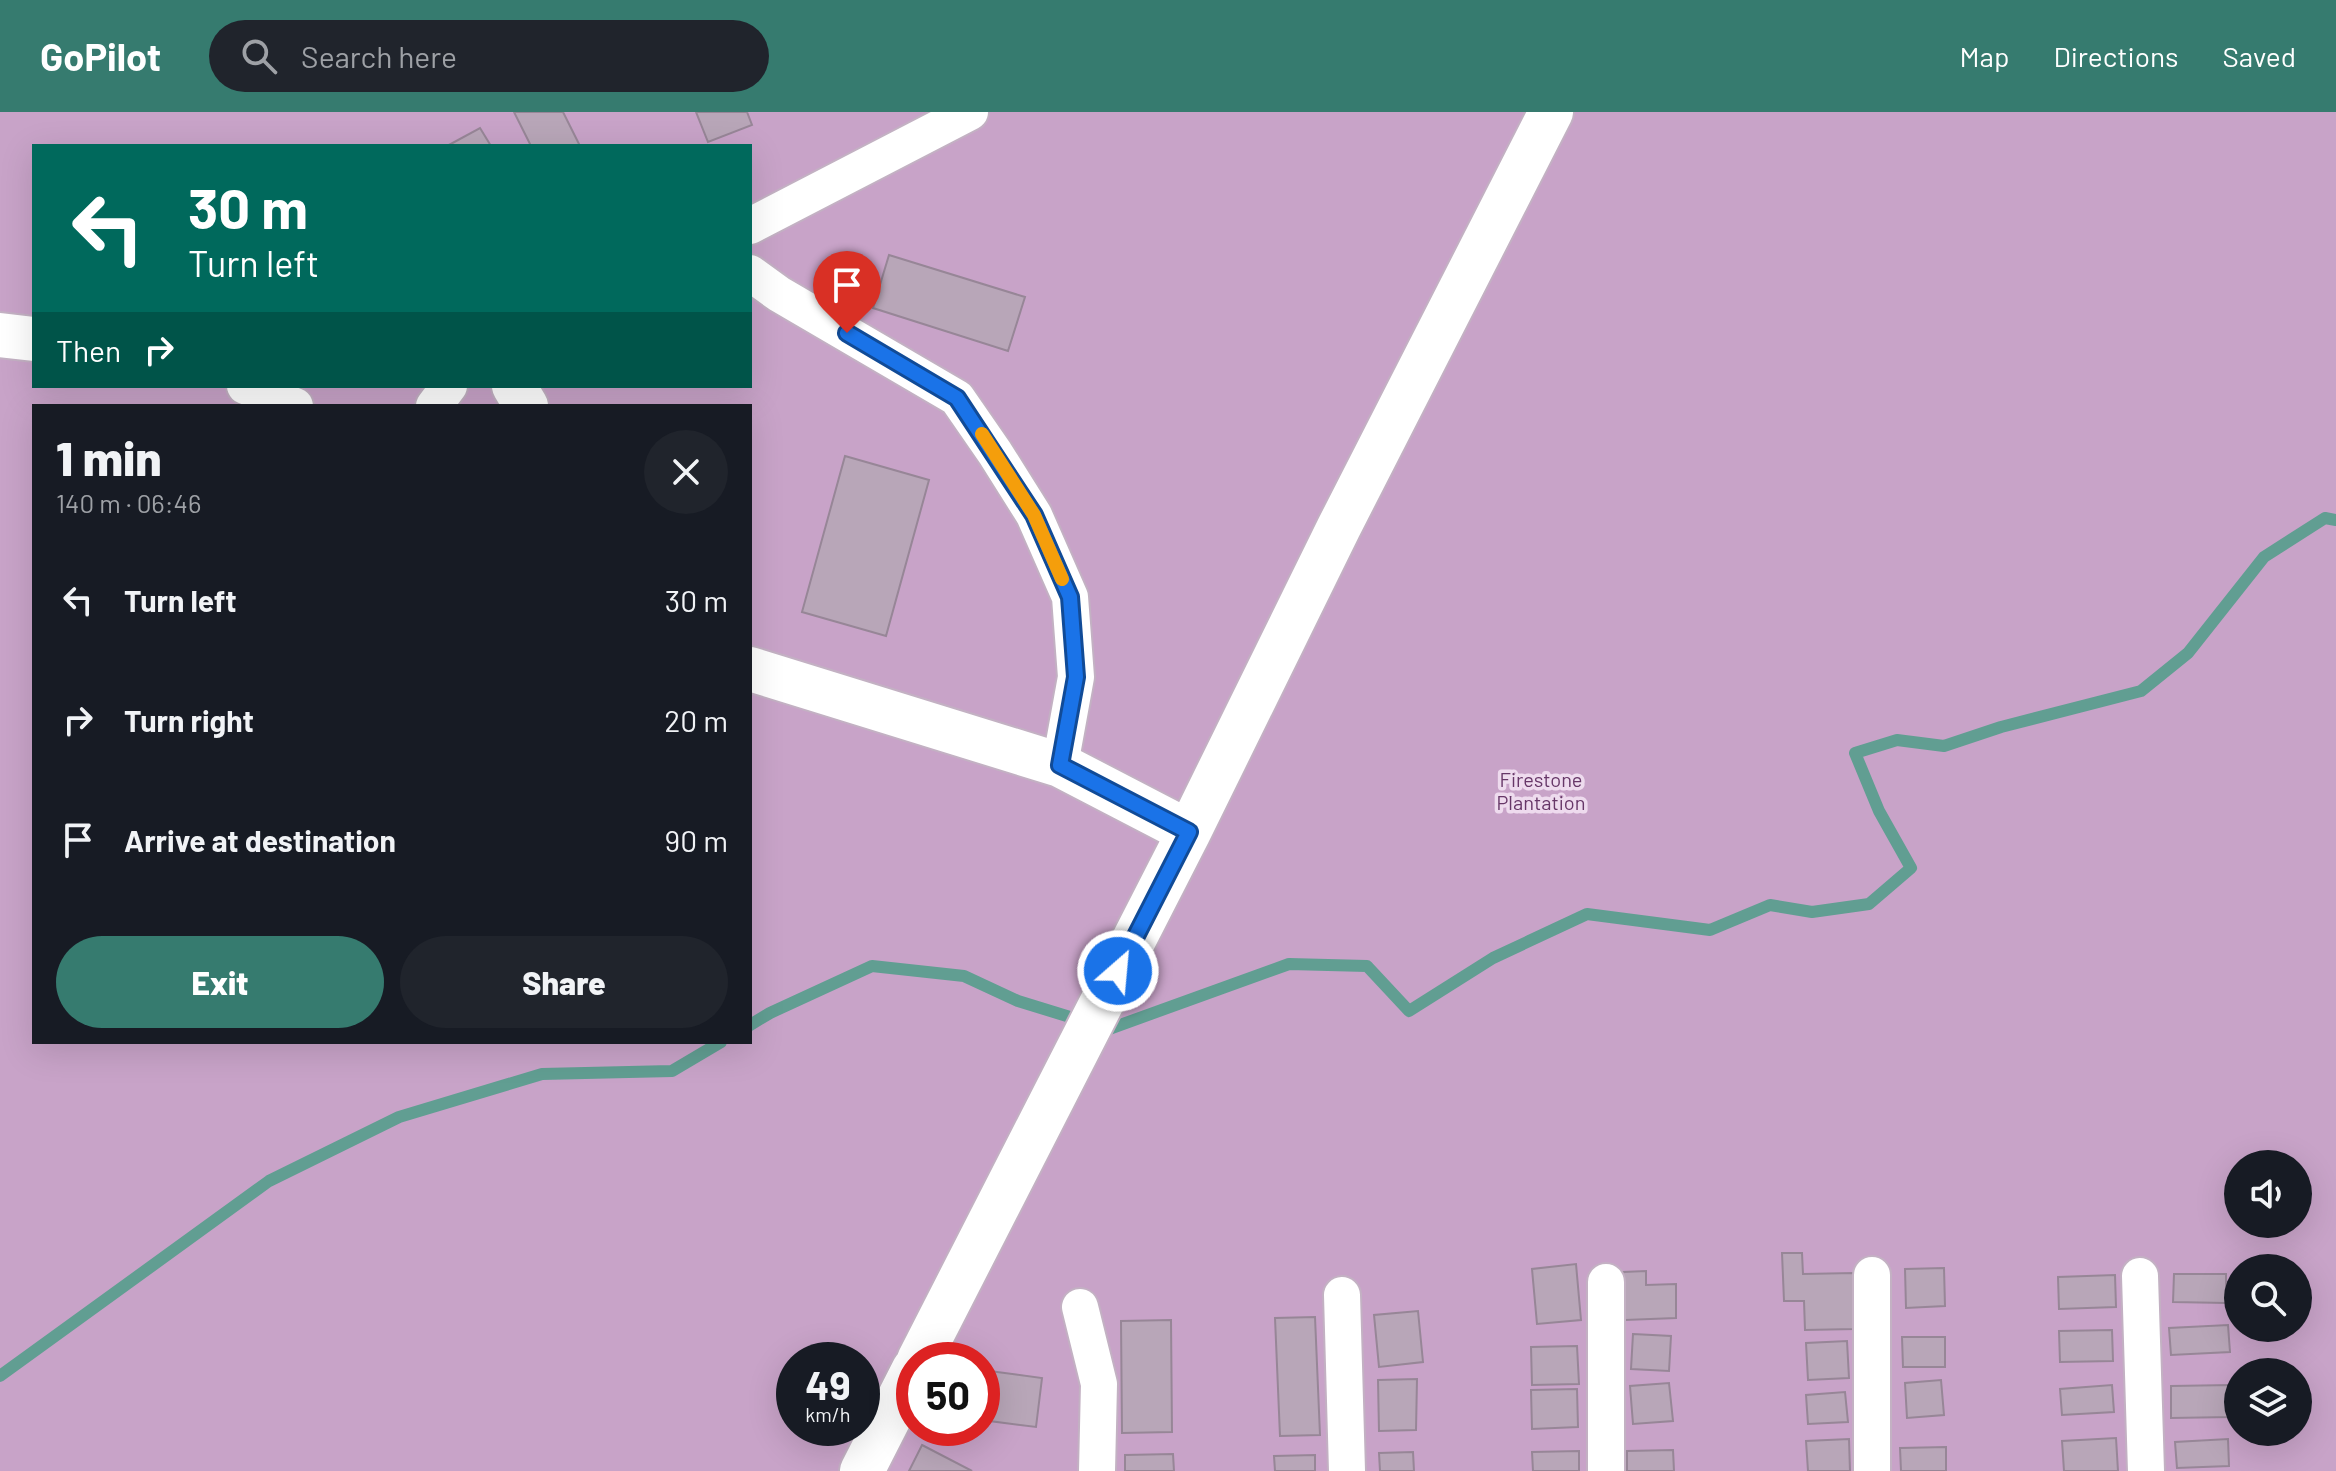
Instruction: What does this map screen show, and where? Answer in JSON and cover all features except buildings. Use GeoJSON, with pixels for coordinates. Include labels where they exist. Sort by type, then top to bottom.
{"type":"FeatureCollection","features":[{"type":"Feature","properties":{"kind":"main road"},"geometry":{"type":"LineString","coordinates":[[928,1342],[1551,112]]}},
{"type":"Feature","properties":{"kind":"main road"},"geometry":{"type":"LineString","coordinates":[[0,335],[32,339]]}},
{"type":"Feature","properties":{"kind":"main road"},"geometry":{"type":"LineString","coordinates":[[752,670],[1060,765],[1189,832]]}},
{"type":"Feature","properties":{"kind":"main road"},"geometry":{"type":"LineString","coordinates":[[862,1471],[896,1404]]}},
{"type":"Feature","properties":{"kind":"street"},"geometry":{"type":"LineString","coordinates":[[752,225],[970,112]]}},
{"type":"Feature","properties":{"kind":"street"},"geometry":{"type":"LineString","coordinates":[[752,274],[779,294],[957,398],[1034,515],[1070,597],[1076,677],[1060,765]]}},
{"type":"Feature","properties":{"kind":"street"},"geometry":{"type":"LineString","coordinates":[[250,388],[290,404]]}},
{"type":"Feature","properties":{"kind":"street"},"geometry":{"type":"LineString","coordinates":[[1872,1275],[1872,1471]]}},
{"type":"Feature","properties":{"kind":"street"},"geometry":{"type":"LineString","coordinates":[[2140,1276],[2146,1471]]}},
{"type":"Feature","properties":{"kind":"street"},"geometry":{"type":"LineString","coordinates":[[1606,1282],[1606,1471]]}},
{"type":"Feature","properties":{"kind":"street"},"geometry":{"type":"LineString","coordinates":[[1342,1295],[1347,1471]]}},
{"type":"Feature","properties":{"kind":"street"},"geometry":{"type":"LineString","coordinates":[[1080,1307],[1099,1384],[1097,1471]]}},
{"type":"Feature","properties":{"kind":"green space","name":"Firestone Plantation"},"geometry":{"type":"Polygon","coordinates":[[[0,112],[2336,112],[2336,1471],[0,1471],[0,112]]]}},
{"type":"Feature","properties":{"kind":"waterway"},"geometry":{"type":"LineString","coordinates":[[752,1024],[872,966],[964,976],[1018,1001],[1109,1029],[1289,964],[1367,966],[1409,1011],[1493,958],[1587,914],[1710,930],[1770,905],[1812,912],[1869,904],[1911,868],[1879,811],[1855,753],[1897,740],[1944,746],[2001,727],[2141,691],[2188,653],[2264,557],[2325,518],[2336,520]]}},
{"type":"Feature","properties":{"kind":"waterway"},"geometry":{"type":"LineString","coordinates":[[0,1376],[269,1181],[399,1117],[542,1074],[672,1071],[718,1044]]}},
{"type":"Feature","properties":{"kind":"slow traffic"},"geometry":{"type":"LineString","coordinates":[[982,434],[1034,515],[1062,579]]}},
{"type":"Feature","properties":{"kind":"route"},"geometry":{"type":"LineString","coordinates":[[847,333],[957,398],[1034,515],[1070,597],[1076,677],[1060,765],[1189,832],[1118,971]]}}]}
